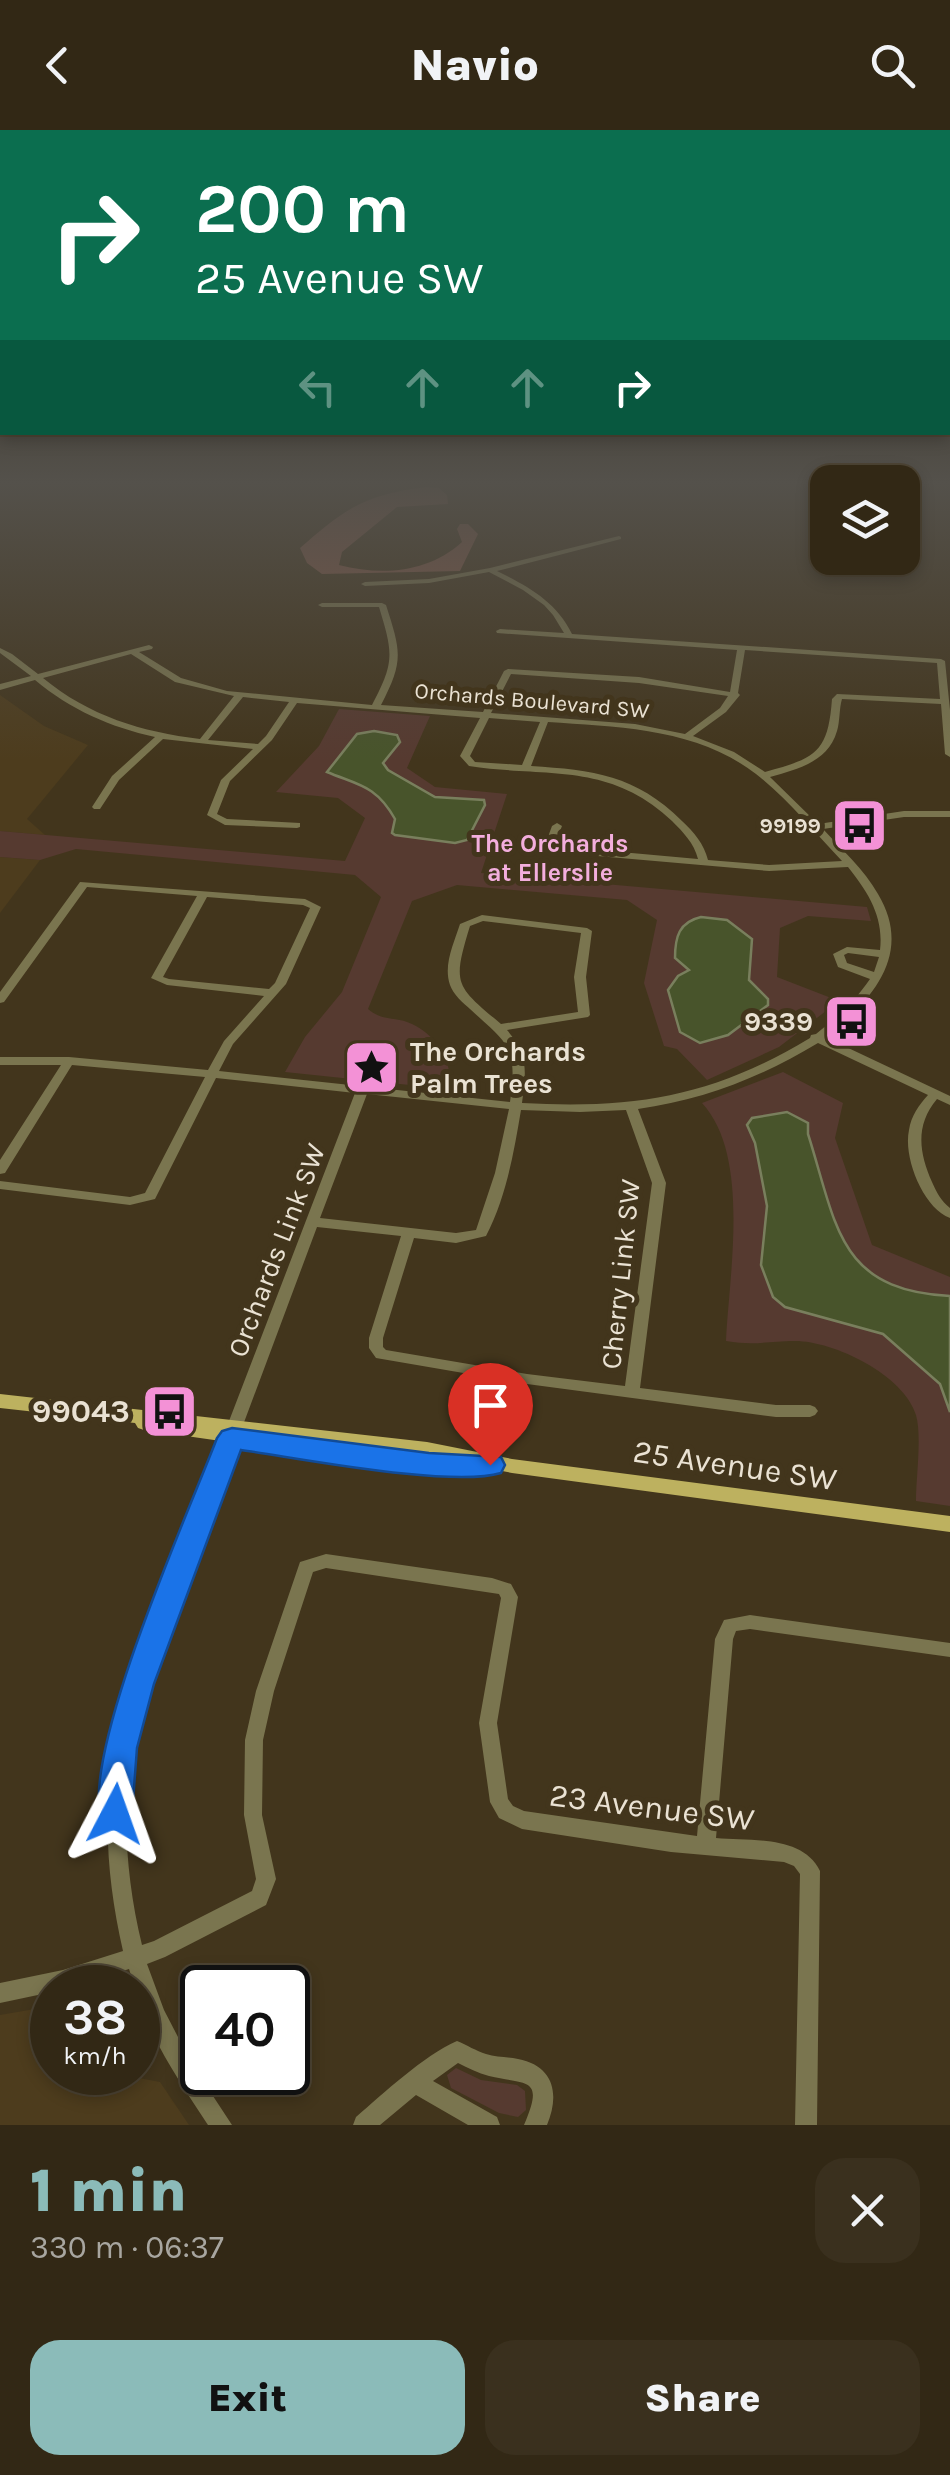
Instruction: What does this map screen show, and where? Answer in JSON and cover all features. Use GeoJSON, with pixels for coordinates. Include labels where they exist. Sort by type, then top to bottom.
{"type":"FeatureCollection","features":[{"type":"Feature","properties":{"kind":"main road","name":"25 Avenue SW"},"geometry":{"type":"LineString","coordinates":[[0,1401],[126,1417],[154,1426],[427,1449],[512,1466],[950,1524]]}},
{"type":"Feature","properties":{"kind":"street"},"geometry":{"type":"LineString","coordinates":[[365,584],[429,581],[467,574]]}},
{"type":"Feature","properties":{"kind":"street"},"geometry":{"type":"LineString","coordinates":[[498,574],[541,597],[562,617],[570,636]]}},
{"type":"Feature","properties":{"kind":"street"},"geometry":{"type":"LineString","coordinates":[[322,605],[382,606],[397,652],[397,665],[376,706]]}},
{"type":"Feature","properties":{"kind":"street"},"geometry":{"type":"LineString","coordinates":[[500,631],[941,661],[950,754]]}},
{"type":"Feature","properties":{"kind":"street"},"geometry":{"type":"LineString","coordinates":[[0,686],[149,647]]}},
{"type":"Feature","properties":{"kind":"street"},"geometry":{"type":"LineString","coordinates":[[686,737],[722,713],[736,695],[741,648]]}},
{"type":"Feature","properties":{"kind":"street"},"geometry":{"type":"LineString","coordinates":[[0,650],[65,700],[91,714],[161,736],[260,747]]}},
{"type":"Feature","properties":{"kind":"street","name":"Orchards Boulevard SW"},"geometry":{"type":"LineString","coordinates":[[133,652],[178,680],[240,695],[630,726],[686,737],[727,752],[763,776],[850,864],[881,906],[888,932],[886,954]]}},
{"type":"Feature","properties":{"kind":"street"},"geometry":{"type":"LineString","coordinates":[[703,862],[698,844],[664,805],[639,788],[605,777],[465,760],[503,674],[510,671],[640,680],[736,695]]}},
{"type":"Feature","properties":{"kind":"street"},"geometry":{"type":"LineString","coordinates":[[202,742],[240,695]]}},
{"type":"Feature","properties":{"kind":"street"},"geometry":{"type":"LineString","coordinates":[[763,776],[816,756],[834,735],[836,699],[840,696],[945,702]]}},
{"type":"Feature","properties":{"kind":"street"},"geometry":{"type":"LineString","coordinates":[[294,700],[260,747],[222,786],[212,817],[225,822],[297,825]]}},
{"type":"Feature","properties":{"kind":"street"},"geometry":{"type":"LineString","coordinates":[[525,768],[545,720]]}},
{"type":"Feature","properties":{"kind":"street"},"geometry":{"type":"LineString","coordinates":[[96,808],[114,778],[161,736]]}},
{"type":"Feature","properties":{"kind":"street"},"geometry":{"type":"LineString","coordinates":[[816,756],[830,762]]}},
{"type":"Feature","properties":{"kind":"street"},"geometry":{"type":"LineString","coordinates":[[815,828],[904,814],[950,814]]}},
{"type":"Feature","properties":{"kind":"street"},"geometry":{"type":"LineString","coordinates":[[557,826],[550,844],[557,849],[794,869],[850,864]]}},
{"type":"Feature","properties":{"kind":"street"},"geometry":{"type":"LineString","coordinates":[[0,1000],[84,884],[305,902],[316,907],[283,979],[236,1031],[155,1190],[144,1200],[130,1202],[0,1185]]}},
{"type":"Feature","properties":{"kind":"street"},"geometry":{"type":"LineString","coordinates":[[204,894],[157,978],[272,993]]}},
{"type":"Feature","properties":{"kind":"street"},"geometry":{"type":"LineString","coordinates":[[314,1222],[456,1238],[481,1233],[522,1079],[519,1058],[499,1028],[451,986],[454,957],[465,924],[472,920],[587,931],[580,983],[584,1015],[499,1028]]}},
{"type":"Feature","properties":{"kind":"street"},"geometry":{"type":"LineString","coordinates":[[0,1060],[68,1061],[517,1106],[631,1106],[671,1100],[736,1081],[772,1065],[815,1037],[862,999],[876,977],[886,954],[847,950],[838,954],[838,962],[844,966],[876,977]]}},
{"type":"Feature","properties":{"kind":"street"},"geometry":{"type":"LineString","coordinates":[[815,1037],[950,1101]]}},
{"type":"Feature","properties":{"kind":"street"},"geometry":{"type":"LineString","coordinates":[[0,1170],[68,1061]]}},
{"type":"Feature","properties":{"kind":"street","name":"Orchards Link SW"},"geometry":{"type":"LineString","coordinates":[[221,2125],[166,2038],[133,1959],[122,1908],[115,1842],[121,1748],[146,1658],[362,1090]]}},
{"type":"Feature","properties":{"kind":"street"},"geometry":{"type":"LineString","coordinates":[[935,1094],[917,1116],[912,1143],[933,1200],[950,1214]]}},
{"type":"Feature","properties":{"kind":"street","name":"Cherry Link SW"},"geometry":{"type":"LineString","coordinates":[[631,1106],[660,1183],[632,1392]]}},
{"type":"Feature","properties":{"kind":"street"},"geometry":{"type":"LineString","coordinates":[[409,1233],[376,1338],[378,1352],[394,1359],[632,1392],[776,1411],[810,1411]]}},
{"type":"Feature","properties":{"kind":"street","name":"23 Avenue SW"},"geometry":{"type":"LineString","coordinates":[[133,1959],[254,1904],[263,1893],[266,1879],[252,1790],[254,1740],[296,1592],[310,1564],[326,1561],[492,1585],[508,1592],[510,1602],[488,1707],[498,1796],[506,1812],[522,1820],[792,1855],[806,1864],[812,1881],[806,2125]]}},
{"type":"Feature","properties":{"kind":"street"},"geometry":{"type":"LineString","coordinates":[[706,1846],[724,1639],[730,1625],[750,1622],[950,1650]]}},
{"type":"Feature","properties":{"kind":"street"},"geometry":{"type":"LineString","coordinates":[[0,1992],[63,1980],[133,1959]]}},
{"type":"Feature","properties":{"kind":"street"},"geometry":{"type":"LineString","coordinates":[[364,2125],[451,2053],[482,2064],[530,2071],[544,2091],[540,2118],[535,2125]]}},
{"type":"Feature","properties":{"kind":"street"},"geometry":{"type":"LineString","coordinates":[[418,2084],[489,2125]]}},
{"type":"Feature","properties":{"kind":"shaded area"},"geometry":{"type":"Polygon","coordinates":[[[0,695],[44,726],[88,745],[27,819],[45,835],[0,831],[0,695]]]}},
{"type":"Feature","properties":{"kind":"shaded area"},"geometry":{"type":"Polygon","coordinates":[[[339,709],[430,716],[407,768],[435,787],[507,794],[481,873],[867,907],[871,921],[808,916],[780,928],[777,977],[839,1001],[779,1047],[707,1080],[677,1049],[664,1046],[644,983],[657,920],[627,900],[457,885],[412,901],[368,1009],[379,1016],[412,1024],[436,1043],[449,1070],[448,1089],[285,1072],[305,1037],[342,992],[381,897],[355,875],[76,849],[40,860],[0,857],[0,831],[345,861],[365,818],[338,798],[276,792],[319,746],[339,709]]]}},
{"type":"Feature","properties":{"kind":"shaded area"},"geometry":{"type":"Polygon","coordinates":[[[374,731],[397,735],[400,742],[383,763],[388,770],[435,797],[484,800],[467,840],[455,843],[395,835],[395,819],[381,799],[366,788],[327,772],[357,734],[374,731]]]}},
{"type":"Feature","properties":{"kind":"shaded area"},"geometry":{"type":"Polygon","coordinates":[[[0,857],[40,860],[0,913],[0,857]]]}},
{"type":"Feature","properties":{"kind":"shaded area"},"geometry":{"type":"Polygon","coordinates":[[[701,917],[727,920],[752,939],[749,980],[768,999],[768,1005],[728,1035],[700,1043],[680,1032],[668,990],[678,976],[689,970],[675,958],[680,932],[701,917]]]}},
{"type":"Feature","properties":{"kind":"shaded area"},"geometry":{"type":"Polygon","coordinates":[[[783,1072],[843,1103],[835,1138],[872,1245],[950,1277],[950,1506],[916,1501],[916,1415],[909,1400],[883,1374],[847,1354],[811,1343],[726,1341],[733,1250],[732,1184],[717,1126],[702,1103],[783,1072]]]}},
{"type":"Feature","properties":{"kind":"shaded area"},"geometry":{"type":"Polygon","coordinates":[[[787,1112],[808,1123],[836,1224],[863,1266],[884,1281],[913,1291],[950,1296],[950,1412],[940,1384],[883,1334],[785,1307],[773,1297],[761,1265],[767,1206],[755,1143],[747,1125],[752,1118],[787,1112]]]}},
{"type":"Feature","properties":{"kind":"shaded area"},"geometry":{"type":"Polygon","coordinates":[[[30,2010],[30,2095],[160,2095],[160,2082],[189,2125],[0,2125],[0,2015],[30,2010]]]}},
{"type":"Feature","properties":{"kind":"shaded area"},"geometry":{"type":"Polygon","coordinates":[[[456,2068],[481,2080],[517,2085],[525,2091],[526,2110],[518,2117],[499,2113],[451,2088],[447,2075],[456,2068]]]}},
{"type":"Feature","properties":{"kind":"place","name":"99199"},"geometry":{"type":"Point","coordinates":[860,825]}},
{"type":"Feature","properties":{"kind":"place","name":"9339"},"geometry":{"type":"Point","coordinates":[852,1021]}},
{"type":"Feature","properties":{"kind":"place","name":"The Orchards Palm Trees"},"geometry":{"type":"Point","coordinates":[371,1067]}},
{"type":"Feature","properties":{"kind":"place","name":"99043"},"geometry":{"type":"Point","coordinates":[169,1411]}},
{"type":"Feature","properties":{"kind":"district","name":"The Orchards at Ellerslie"},"geometry":{"type":"Point","coordinates":[550,858]}},
{"type":"Feature","properties":{"kind":"route"},"geometry":{"type":"LineString","coordinates":[[115,1814],[121,1748],[138,1684],[232,1438],[429,1464],[490,1465]]}}]}
